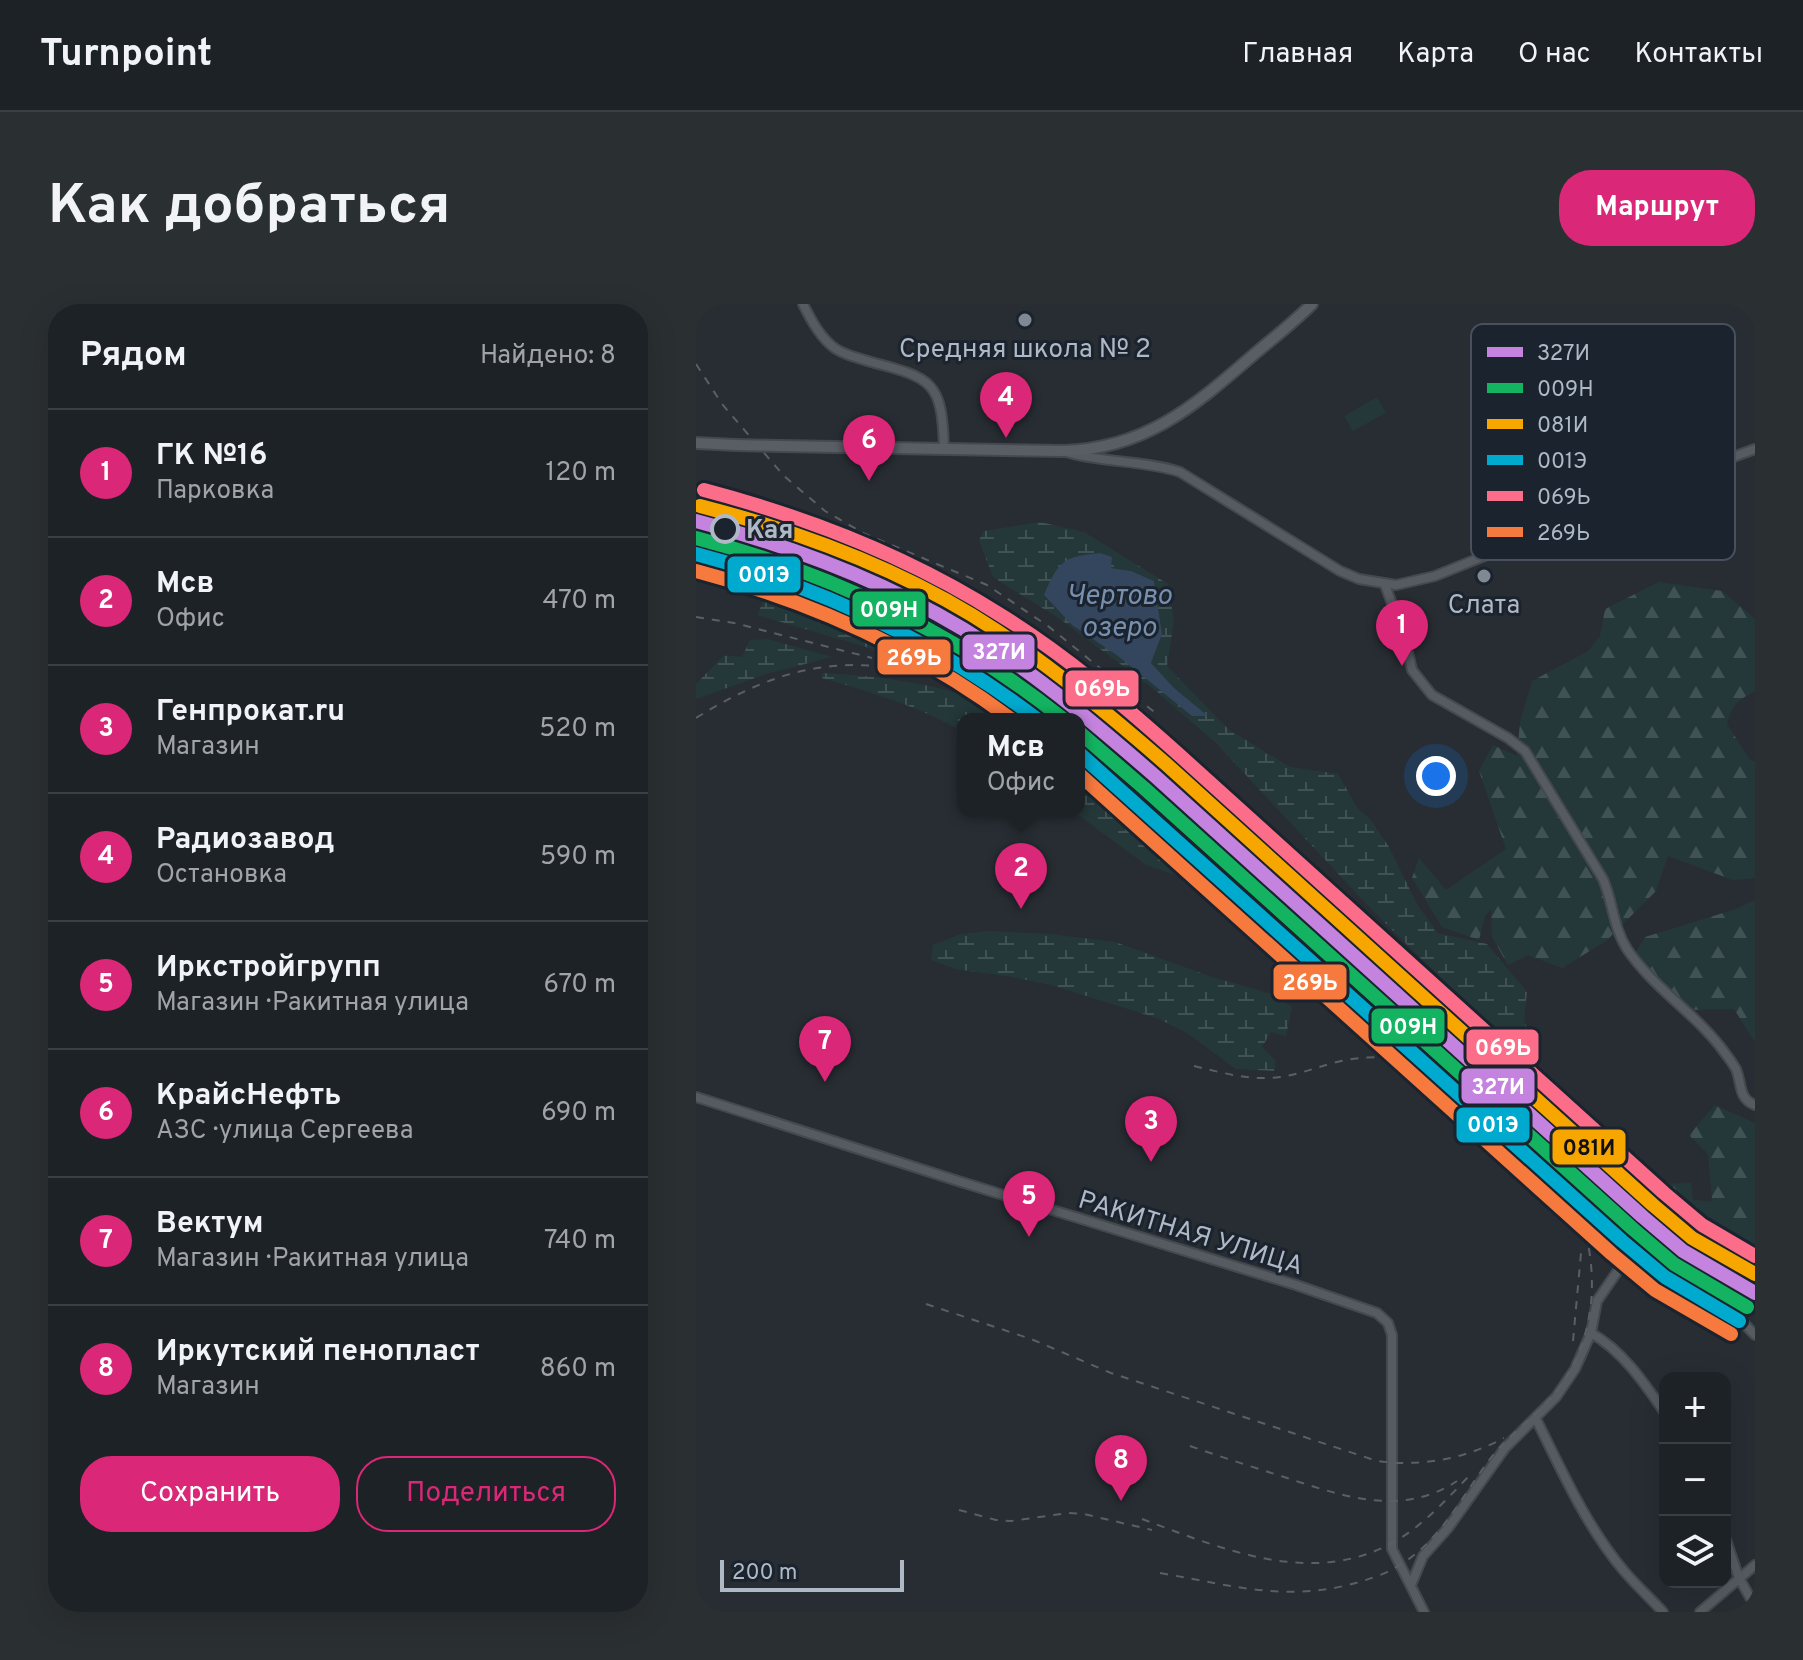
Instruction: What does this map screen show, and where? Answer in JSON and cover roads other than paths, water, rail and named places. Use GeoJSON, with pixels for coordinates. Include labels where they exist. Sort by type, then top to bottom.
{"type":"FeatureCollection","features":[{"type":"Feature","properties":{"kind":"main road"},"geometry":{"type":"LineString","coordinates":[[696,443],[1063,451],[1104,448],[1161,426],[1237,370],[1312,306]]}},
{"type":"Feature","properties":{"kind":"street"},"geometry":{"type":"LineString","coordinates":[[803,304],[823,336],[839,351],[919,375],[927,382],[943,417],[944,448]]}},
{"type":"Feature","properties":{"kind":"street"},"geometry":{"type":"LineString","coordinates":[[1735,456],[1755,449]]}},
{"type":"Feature","properties":{"kind":"street"},"geometry":{"type":"LineString","coordinates":[[1063,451],[1090,459],[1164,467],[1180,472],[1340,571],[1359,579],[1385,585],[1412,583],[1475,560]]}},
{"type":"Feature","properties":{"kind":"street"},"geometry":{"type":"LineString","coordinates":[[1385,585],[1405,639],[1412,670],[1432,695],[1525,751],[1603,879],[1610,895],[1615,925],[1627,948],[1647,973],[1724,1051],[1736,1069],[1742,1095],[1755,1105]]}},
{"type":"Feature","properties":{"kind":"street","name":"РАКИТНАЯ УЛИЦА"},"geometry":{"type":"LineString","coordinates":[[696,1097],[1377,1313],[1388,1323],[1392,1335],[1392,1549],[1424,1612]]}},
{"type":"Feature","properties":{"kind":"street"},"geometry":{"type":"LineString","coordinates":[[1411,1585],[1423,1556],[1448,1528],[1505,1448],[1556,1397],[1575,1369],[1591,1333],[1597,1301],[1619,1269],[1642,1259],[1663,1266],[1686,1282],[1710,1288],[1755,1335]]}},
{"type":"Feature","properties":{"kind":"street"},"geometry":{"type":"LineString","coordinates":[[1591,1333],[1603,1340],[1643,1381],[1659,1404]]}},
{"type":"Feature","properties":{"kind":"street"},"geometry":{"type":"LineString","coordinates":[[1536,1419],[1600,1538],[1623,1570],[1663,1612]]}},
{"type":"Feature","properties":{"kind":"street"},"geometry":{"type":"LineString","coordinates":[[1731,1555],[1739,1578],[1755,1606]]}},
{"type":"Feature","properties":{"kind":"street"},"geometry":{"type":"LineString","coordinates":[[1700,1612],[1755,1565]]}},
{"type":"Feature","properties":{"kind":"water","name":"Чертово озеро"},"geometry":{"type":"Polygon","coordinates":[[[1100,553],[1112,557],[1111,568],[1131,571],[1154,581],[1162,634],[1151,663],[1174,688],[1208,716],[1192,716],[1118,656],[1072,625],[1044,595],[1064,562],[1078,556],[1100,553]]]}},
{"type":"Feature","properties":{"kind":"railway"},"geometry":{"type":"LineString","coordinates":[[696,364],[722,404],[784,476],[825,511],[863,533],[987,585],[1048,626],[1158,715]]}},
{"type":"Feature","properties":{"kind":"railway"},"geometry":{"type":"LineString","coordinates":[[696,576],[774,574],[808,578],[832,586],[941,638],[1015,684],[1053,713]]}},
{"type":"Feature","properties":{"kind":"railway"},"geometry":{"type":"LineString","coordinates":[[696,617],[734,623],[872,658]]}},
{"type":"Feature","properties":{"kind":"railway"},"geometry":{"type":"LineString","coordinates":[[696,718],[758,685],[817,668],[847,665],[878,666],[947,679],[997,694],[1038,713]]}},
{"type":"Feature","properties":{"kind":"railway"},"geometry":{"type":"LineString","coordinates":[[1085,745],[1143,790],[1420,1038],[1454,1062],[1552,1152],[1681,1263]]}},
{"type":"Feature","properties":{"kind":"railway"},"geometry":{"type":"LineString","coordinates":[[1194,1066],[1237,1076],[1269,1078],[1341,1061],[1373,1057],[1406,1059],[1438,1067],[1467,1081]]}},
{"type":"Feature","properties":{"kind":"railway"},"geometry":{"type":"LineString","coordinates":[[1160,1573],[1270,1591],[1323,1590],[1380,1575],[1399,1566],[1430,1540],[1497,1450],[1554,1394],[1572,1367],[1584,1338],[1591,1307],[1592,1276],[1588,1244],[1580,1214],[1550,1158]]}},
{"type":"Feature","properties":{"kind":"railway"},"geometry":{"type":"LineString","coordinates":[[1573,1341],[1581,1253]]}},
{"type":"Feature","properties":{"kind":"railway"},"geometry":{"type":"LineString","coordinates":[[926,1304],[1031,1339],[1111,1373],[1377,1461],[1410,1463],[1442,1460],[1504,1438]]}},
{"type":"Feature","properties":{"kind":"railway"},"geometry":{"type":"LineString","coordinates":[[1190,1446],[1328,1491],[1371,1500],[1414,1499],[1457,1481]]}},
{"type":"Feature","properties":{"kind":"railway"},"geometry":{"type":"LineString","coordinates":[[1142,1519],[1233,1551],[1297,1563],[1328,1562],[1359,1556],[1401,1538],[1432,1513],[1469,1476]]}},
{"type":"Feature","properties":{"kind":"railway"},"geometry":{"type":"LineString","coordinates":[[959,1510],[1011,1521],[1068,1513],[1084,1514],[1152,1530]]}},
{"type":"Feature","properties":{"kind":"place","name":"Средняя школа № 2"},"geometry":{"type":"Point","coordinates":[1025,320]}},
{"type":"Feature","properties":{"kind":"place","name":"Радиозавод"},"geometry":{"type":"Point","coordinates":[1006,438]}},
{"type":"Feature","properties":{"kind":"place","name":"КрайсНефть"},"geometry":{"type":"Point","coordinates":[869,481]}},
{"type":"Feature","properties":{"kind":"place","name":"Кая"},"geometry":{"type":"Point","coordinates":[725,529]}},
{"type":"Feature","properties":{"kind":"place","name":"Слата"},"geometry":{"type":"Point","coordinates":[1484,576]}},
{"type":"Feature","properties":{"kind":"place","name":"ГК №16"},"geometry":{"type":"Point","coordinates":[1402,666]}},
{"type":"Feature","properties":{"kind":"place","name":"Мсв"},"geometry":{"type":"Point","coordinates":[1021,909]}},
{"type":"Feature","properties":{"kind":"place","name":"Вектум"},"geometry":{"type":"Point","coordinates":[825,1082]}},
{"type":"Feature","properties":{"kind":"place","name":"Генпрокат.ru"},"geometry":{"type":"Point","coordinates":[1151,1162]}},
{"type":"Feature","properties":{"kind":"place","name":"Иркстройгрупп"},"geometry":{"type":"Point","coordinates":[1029,1237]}},
{"type":"Feature","properties":{"kind":"place","name":"Иркутский пенопласт"},"geometry":{"type":"Point","coordinates":[1121,1501]}}]}
